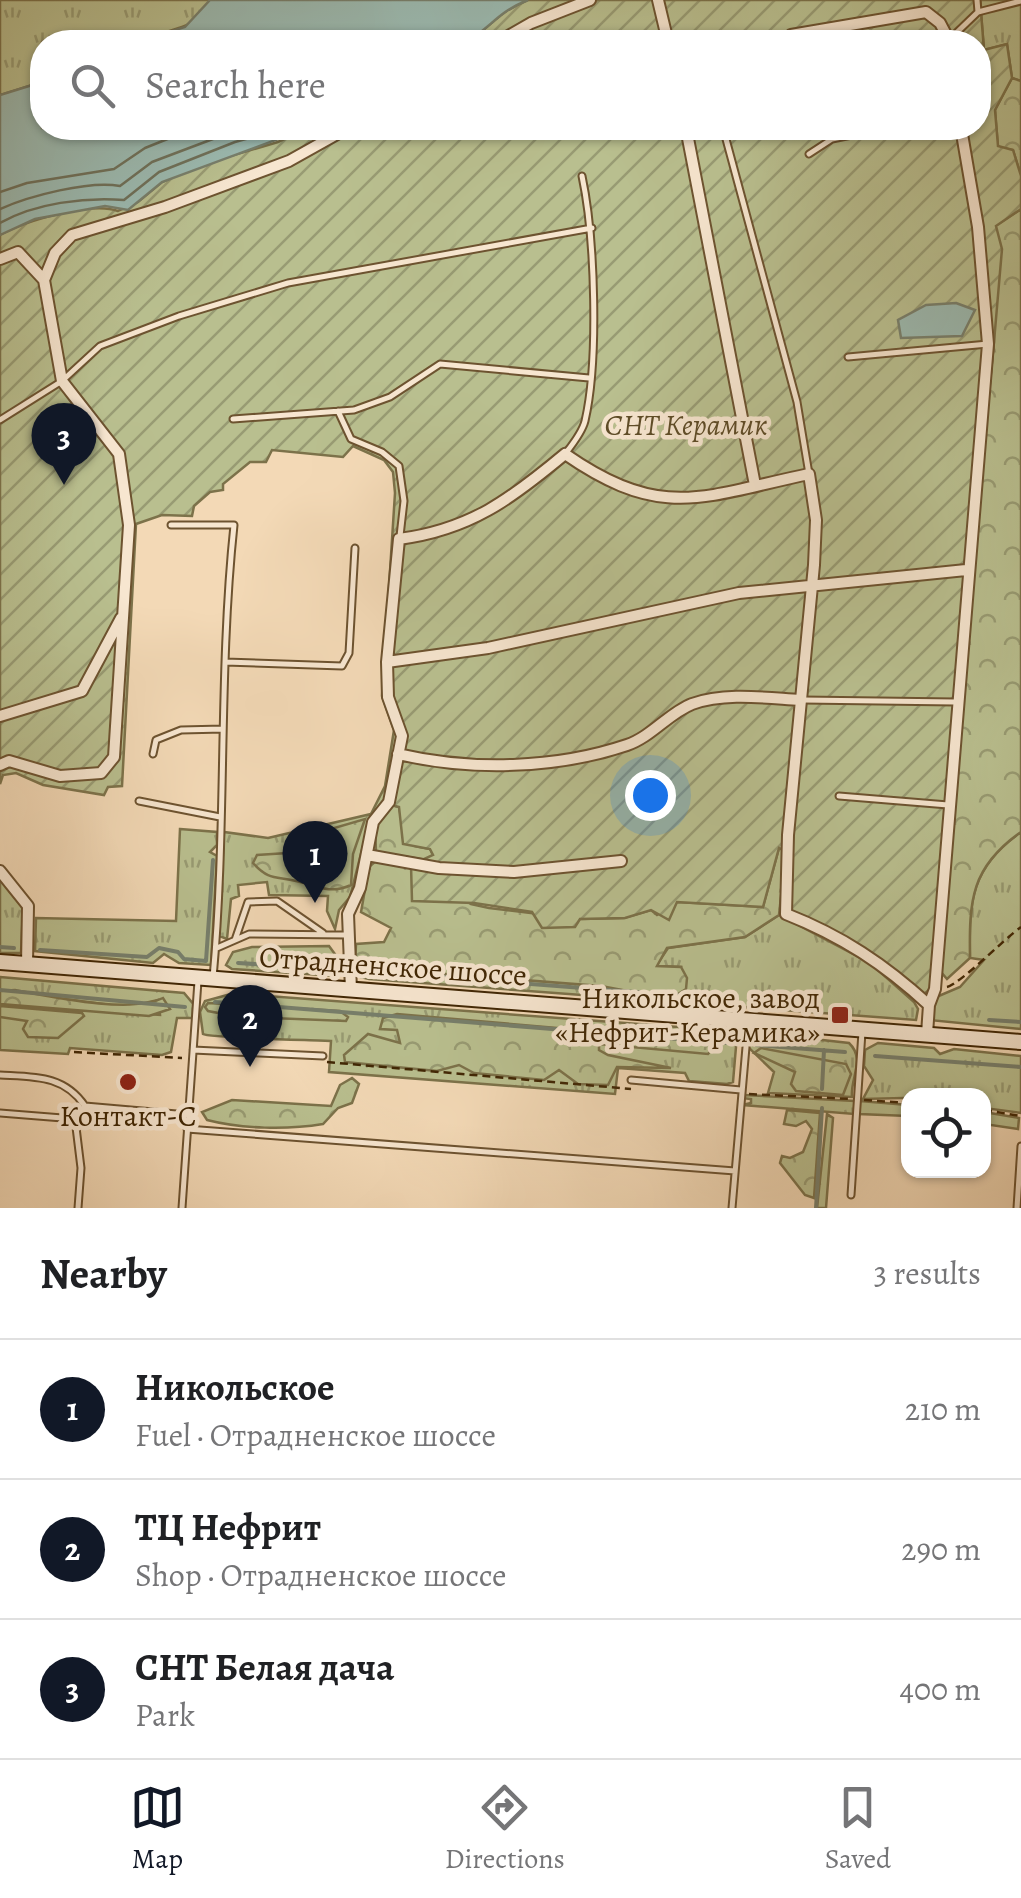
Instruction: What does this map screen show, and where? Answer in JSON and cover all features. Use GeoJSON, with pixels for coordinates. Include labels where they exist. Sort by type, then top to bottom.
{"type":"FeatureCollection","features":[{"type":"Feature","properties":{"kind":"main road","name":"Отрадненское шоссе"},"geometry":{"type":"LineString","coordinates":[[0,962],[1021,1042]]}},
{"type":"Feature","properties":{"kind":"street"},"geometry":{"type":"LineString","coordinates":[[519,30],[590,0]]}},
{"type":"Feature","properties":{"kind":"street"},"geometry":{"type":"LineString","coordinates":[[658,0],[665,30]]}},
{"type":"Feature","properties":{"kind":"street"},"geometry":{"type":"LineString","coordinates":[[820,30],[926,12],[943,30]]}},
{"type":"Feature","properties":{"kind":"street"},"geometry":{"type":"LineString","coordinates":[[0,765],[10,760],[60,776],[108,770],[114,757],[130,525],[119,454],[62,381],[44,280],[54,253],[72,234],[165,207],[289,161],[327,140]]}},
{"type":"Feature","properties":{"kind":"street"},"geometry":{"type":"LineString","coordinates":[[688,140],[755,485]]}},
{"type":"Feature","properties":{"kind":"street"},"geometry":{"type":"LineString","coordinates":[[927,1034],[929,1005],[935,990],[955,702],[988,344],[978,226],[963,140]]}},
{"type":"Feature","properties":{"kind":"street"},"geometry":{"type":"LineString","coordinates":[[0,259],[18,252],[44,280]]}},
{"type":"Feature","properties":{"kind":"street"},"geometry":{"type":"LineString","coordinates":[[351,990],[348,914],[373,822],[389,802],[402,736],[388,698],[399,539],[438,534],[472,522],[565,454],[601,479],[678,500],[718,496],[809,474],[816,520],[786,914],[860,948],[929,1005]]}},
{"type":"Feature","properties":{"kind":"street"},"geometry":{"type":"LineString","coordinates":[[388,662],[488,648],[684,603],[812,584],[966,570]]}},
{"type":"Feature","properties":{"kind":"street"},"geometry":{"type":"LineString","coordinates":[[0,716],[82,691],[124,613]]}},
{"type":"Feature","properties":{"kind":"street"},"geometry":{"type":"LineString","coordinates":[[398,754],[451,763],[514,765],[631,744],[690,704],[754,697],[800,700]]}},
{"type":"Feature","properties":{"kind":"street"},"geometry":{"type":"LineString","coordinates":[[366,854],[439,868],[514,872],[620,861]]}},
{"type":"Feature","properties":{"kind":"street"},"geometry":{"type":"LineString","coordinates":[[0,871],[28,906],[27,964]]}},
{"type":"Feature","properties":{"kind":"lane"},"geometry":{"type":"LineString","coordinates":[[977,0],[978,12]]}},
{"type":"Feature","properties":{"kind":"lane"},"geometry":{"type":"LineString","coordinates":[[960,30],[978,12],[1021,1]]}},
{"type":"Feature","properties":{"kind":"lane"},"geometry":{"type":"LineString","coordinates":[[725,140],[789,370],[809,474]]}},
{"type":"Feature","properties":{"kind":"lane"},"geometry":{"type":"LineString","coordinates":[[810,154],[831,140]]}},
{"type":"Feature","properties":{"kind":"lane"},"geometry":{"type":"LineString","coordinates":[[565,454],[584,425],[589,378],[592,228],[582,176]]}},
{"type":"Feature","properties":{"kind":"lane"},"geometry":{"type":"LineString","coordinates":[[0,420],[62,381],[112,340],[288,283],[592,228]]}},
{"type":"Feature","properties":{"kind":"lane"},"geometry":{"type":"LineString","coordinates":[[848,357],[988,344]]}},
{"type":"Feature","properties":{"kind":"lane"},"geometry":{"type":"LineString","coordinates":[[232,419],[338,411],[390,398],[440,364],[589,378]]}},
{"type":"Feature","properties":{"kind":"lane"},"geometry":{"type":"LineString","coordinates":[[338,411],[351,439],[382,452],[398,466],[404,501],[399,539]]}},
{"type":"Feature","properties":{"kind":"lane"},"geometry":{"type":"LineString","coordinates":[[172,525],[234,525],[223,626],[225,771],[216,948],[193,1050],[182,1208]]}},
{"type":"Feature","properties":{"kind":"lane"},"geometry":{"type":"LineString","coordinates":[[224,662],[342,666],[349,653],[355,548]]}},
{"type":"Feature","properties":{"kind":"lane"},"geometry":{"type":"LineString","coordinates":[[800,700],[955,702]]}},
{"type":"Feature","properties":{"kind":"lane"},"geometry":{"type":"LineString","coordinates":[[153,754],[156,740],[180,730],[223,729]]}},
{"type":"Feature","properties":{"kind":"lane"},"geometry":{"type":"LineString","coordinates":[[839,796],[948,805]]}},
{"type":"Feature","properties":{"kind":"lane"},"geometry":{"type":"LineString","coordinates":[[139,801],[220,817]]}},
{"type":"Feature","properties":{"kind":"lane"},"geometry":{"type":"LineString","coordinates":[[235,940],[248,902],[277,901],[326,935]]}},
{"type":"Feature","properties":{"kind":"lane"},"geometry":{"type":"LineString","coordinates":[[216,948],[249,934],[347,935]]}},
{"type":"Feature","properties":{"kind":"lane"},"geometry":{"type":"LineString","coordinates":[[732,1208],[748,1021]]}},
{"type":"Feature","properties":{"kind":"lane"},"geometry":{"type":"LineString","coordinates":[[850,1195],[862,1030]]}},
{"type":"Feature","properties":{"kind":"lane"},"geometry":{"type":"LineString","coordinates":[[193,1050],[323,1056]]}},
{"type":"Feature","properties":{"kind":"lane"},"geometry":{"type":"LineString","coordinates":[[0,1075],[49,1077],[65,1084],[85,1106],[188,1115]]}},
{"type":"Feature","properties":{"kind":"lane"},"geometry":{"type":"LineString","coordinates":[[631,1080],[741,1092]]}},
{"type":"Feature","properties":{"kind":"lane"},"geometry":{"type":"LineString","coordinates":[[78,1208],[81,1168],[75,1119],[85,1106]]}},
{"type":"Feature","properties":{"kind":"lane"},"geometry":{"type":"LineString","coordinates":[[0,1114],[75,1119]]}},
{"type":"Feature","properties":{"kind":"lane"},"geometry":{"type":"LineString","coordinates":[[188,1129],[735,1171]]}},
{"type":"Feature","properties":{"kind":"lane"},"geometry":{"type":"LineString","coordinates":[[1016,1208],[1021,1146]]}},
{"type":"Feature","properties":{"kind":"path"},"geometry":{"type":"LineString","coordinates":[[935,990],[958,984],[984,954],[1021,927]]}},
{"type":"Feature","properties":{"kind":"path"},"geometry":{"type":"LineString","coordinates":[[74,1052],[192,1059]]}},
{"type":"Feature","properties":{"kind":"path"},"geometry":{"type":"LineString","coordinates":[[323,1056],[330,1065],[634,1089]]}},
{"type":"Feature","properties":{"kind":"path"},"geometry":{"type":"LineString","coordinates":[[741,1092],[901,1102]]}},
{"type":"Feature","properties":{"kind":"path"},"geometry":{"type":"LineString","coordinates":[[991,1111],[1021,1116]]}},
{"type":"Feature","properties":{"kind":"green space"},"geometry":{"type":"Polygon","coordinates":[[[0,0],[218,0],[206,6],[192,22],[173,30],[30,30],[30,86],[0,95],[0,0]]]}},
{"type":"Feature","properties":{"kind":"green space","name":"СНТ Керамик"},"geometry":{"type":"Polygon","coordinates":[[[528,0],[980,0],[982,30],[483,30],[528,0]]]}},
{"type":"Feature","properties":{"kind":"green space"},"geometry":{"type":"Polygon","coordinates":[[[980,0],[1021,0],[1021,81],[1012,78],[1007,44],[991,48],[991,30],[982,30],[980,0]]]}},
{"type":"Feature","properties":{"kind":"green space","name":"СНТ Керамик"},"geometry":{"type":"Polygon","coordinates":[[[1007,44],[1012,78],[995,110],[998,146],[1013,150],[1021,176],[1021,209],[996,226],[1002,249],[994,342],[933,964],[930,989],[923,995],[856,944],[780,909],[786,851],[779,848],[763,907],[677,902],[669,920],[651,910],[625,918],[580,919],[575,927],[542,928],[532,912],[474,903],[412,901],[411,865],[433,855],[430,849],[403,844],[399,807],[391,805],[380,817],[371,814],[385,786],[394,730],[382,696],[395,493],[393,472],[384,460],[353,446],[343,457],[272,450],[266,462],[250,462],[223,484],[223,490],[210,492],[194,506],[192,516],[162,515],[136,524],[122,786],[108,787],[104,795],[43,785],[16,773],[3,775],[0,784],[0,235],[58,214],[92,209],[118,211],[138,202],[162,182],[200,165],[278,142],[991,140],[991,48],[1007,44]]]}},
{"type":"Feature","properties":{"kind":"green space"},"geometry":{"type":"Polygon","coordinates":[[[1012,78],[1021,81],[1021,176],[1013,150],[998,147],[995,110],[1012,78]]]}},
{"type":"Feature","properties":{"kind":"green space"},"geometry":{"type":"Polygon","coordinates":[[[1021,209],[1021,832],[1004,845],[983,872],[973,902],[970,958],[947,979],[941,972],[971,573],[994,342],[995,226],[1021,209]]]}},
{"type":"Feature","properties":{"kind":"green space"},"geometry":{"type":"Polygon","coordinates":[[[392,805],[399,807],[404,834],[415,846],[430,849],[433,855],[427,860],[376,852],[375,824],[392,805]]]}},
{"type":"Feature","properties":{"kind":"green space"},"geometry":{"type":"Polygon","coordinates":[[[371,814],[350,897],[339,910],[335,929],[327,911],[328,896],[269,895],[267,882],[238,885],[239,896],[231,899],[227,939],[219,936],[224,832],[268,838],[371,814]]]}},
{"type":"Feature","properties":{"kind":"green space"},"geometry":{"type":"Polygon","coordinates":[[[365,819],[353,854],[351,885],[322,888],[269,875],[253,863],[257,855],[303,852],[310,864],[315,863],[318,851],[304,847],[310,835],[365,819]]]}},
{"type":"Feature","properties":{"kind":"green space"},"geometry":{"type":"Polygon","coordinates":[[[180,829],[217,832],[217,845],[210,852],[217,856],[211,965],[179,963],[164,954],[153,963],[35,951],[36,918],[176,921],[180,829]]]}},
{"type":"Feature","properties":{"kind":"green space"},"geometry":{"type":"Polygon","coordinates":[[[1021,832],[1021,1029],[929,1020],[934,998],[960,987],[984,960],[970,958],[976,886],[992,858],[1021,832]]]}},
{"type":"Feature","properties":{"kind":"green space"},"geometry":{"type":"Polygon","coordinates":[[[779,848],[786,851],[779,915],[745,937],[667,948],[657,966],[681,967],[687,978],[686,989],[670,999],[601,986],[355,967],[356,944],[384,942],[391,928],[361,912],[369,867],[377,860],[411,865],[471,904],[580,919],[624,918],[651,910],[657,915],[677,902],[763,907],[779,848]]]}},
{"type":"Feature","properties":{"kind":"green space"},"geometry":{"type":"Polygon","coordinates":[[[0,879],[23,908],[21,953],[0,953],[0,879]]]}},
{"type":"Feature","properties":{"kind":"green space"},"geometry":{"type":"Polygon","coordinates":[[[779,915],[870,963],[914,1002],[918,1009],[916,1020],[369,979],[360,977],[355,967],[601,986],[670,999],[681,967],[656,966],[668,948],[745,937],[779,915]]]}},
{"type":"Feature","properties":{"kind":"green space"},"geometry":{"type":"Polygon","coordinates":[[[329,946],[337,957],[336,976],[232,969],[226,965],[233,952],[252,947],[329,946]]]}},
{"type":"Feature","properties":{"kind":"green space"},"geometry":{"type":"Polygon","coordinates":[[[0,977],[184,993],[195,1006],[194,1018],[177,1018],[171,1052],[162,1055],[70,1048],[68,1054],[0,1050],[0,1004],[160,1015],[158,1000],[127,1007],[0,991],[0,977]]]}},
{"type":"Feature","properties":{"kind":"green space"},"geometry":{"type":"Polygon","coordinates":[[[0,991],[112,1004],[149,1003],[163,998],[170,1009],[149,1016],[0,1004],[0,991]]]}},
{"type":"Feature","properties":{"kind":"green space"},"geometry":{"type":"Polygon","coordinates":[[[231,994],[237,1002],[253,1003],[255,995],[731,1031],[737,1035],[733,1082],[689,1081],[685,1073],[618,1068],[615,1094],[329,1072],[331,1041],[203,1034],[200,1012],[205,1001],[231,994]]]}},
{"type":"Feature","properties":{"kind":"green space"},"geometry":{"type":"Polygon","coordinates":[[[208,1003],[340,1011],[348,1017],[346,1021],[272,1018],[271,1023],[208,1011],[208,1003]]]}},
{"type":"Feature","properties":{"kind":"green space"},"geometry":{"type":"Polygon","coordinates":[[[0,1006],[84,1016],[58,1038],[28,1037],[23,1029],[27,1021],[0,1017],[0,1006]]]}},
{"type":"Feature","properties":{"kind":"green space"},"geometry":{"type":"Polygon","coordinates":[[[397,1014],[707,1041],[713,1048],[708,1054],[599,1044],[599,1050],[608,1055],[671,1068],[617,1067],[608,1085],[578,1084],[559,1070],[544,1080],[474,1073],[459,1065],[437,1071],[345,1062],[344,1055],[368,1034],[400,1043],[397,1030],[380,1029],[383,1018],[397,1014]]]}},
{"type":"Feature","properties":{"kind":"green space"},"geometry":{"type":"Polygon","coordinates":[[[759,1033],[849,1043],[857,1062],[852,1097],[768,1093],[774,1072],[748,1047],[759,1033]]]}},
{"type":"Feature","properties":{"kind":"green space"},"geometry":{"type":"Polygon","coordinates":[[[878,1043],[934,1048],[940,1054],[954,1049],[1021,1056],[1021,1113],[991,1109],[991,1088],[901,1088],[901,1098],[863,1099],[873,1080],[864,1066],[865,1050],[878,1043]]]}},
{"type":"Feature","properties":{"kind":"green space"},"geometry":{"type":"Polygon","coordinates":[[[761,1048],[846,1064],[851,1074],[843,1095],[796,1091],[791,1084],[795,1072],[754,1053],[761,1048]]]}},
{"type":"Feature","properties":{"kind":"green space"},"geometry":{"type":"Polygon","coordinates":[[[352,1078],[359,1084],[352,1103],[338,1108],[323,1124],[250,1127],[207,1120],[202,1112],[232,1100],[331,1106],[340,1085],[352,1078]]]}},
{"type":"Feature","properties":{"kind":"green space"},"geometry":{"type":"Polygon","coordinates":[[[744,1095],[855,1101],[854,1114],[742,1105],[751,1103],[751,1099],[742,1098],[744,1095]]]}},
{"type":"Feature","properties":{"kind":"green space"},"geometry":{"type":"Polygon","coordinates":[[[860,1101],[901,1104],[901,1116],[859,1114],[860,1101]]]}},
{"type":"Feature","properties":{"kind":"green space"},"geometry":{"type":"Polygon","coordinates":[[[787,1110],[820,1113],[814,1198],[805,1195],[780,1163],[782,1156],[790,1158],[803,1152],[812,1129],[806,1121],[796,1126],[784,1124],[787,1110]]]}},
{"type":"Feature","properties":{"kind":"green space"},"geometry":{"type":"Polygon","coordinates":[[[991,1113],[1019,1118],[1018,1129],[991,1125],[991,1113]]]}},
{"type":"Feature","properties":{"kind":"green space"},"geometry":{"type":"Polygon","coordinates":[[[827,1114],[833,1118],[826,1208],[817,1208],[827,1114]]]}},
{"type":"Feature","properties":{"kind":"water"},"geometry":{"type":"Polygon","coordinates":[[[210,0],[528,0],[483,30],[175,30],[185,27],[210,0]]]}},
{"type":"Feature","properties":{"kind":"water"},"geometry":{"type":"Polygon","coordinates":[[[30,86],[30,140],[276,140],[162,182],[128,210],[105,206],[35,219],[0,235],[0,95],[30,86]]]}},
{"type":"Feature","properties":{"kind":"water"},"geometry":{"type":"Polygon","coordinates":[[[956,303],[975,310],[962,336],[901,338],[898,320],[926,305],[956,303]]]}},
{"type":"Feature","properties":{"kind":"waterway"},"geometry":{"type":"LineString","coordinates":[[40,950],[147,957],[159,948],[178,952],[184,959],[206,961],[213,860]]}},
{"type":"Feature","properties":{"kind":"waterway"},"geometry":{"type":"LineString","coordinates":[[0,947],[14,948]]}},
{"type":"Feature","properties":{"kind":"waterway"},"geometry":{"type":"LineString","coordinates":[[238,963],[334,969]]}},
{"type":"Feature","properties":{"kind":"waterway"},"geometry":{"type":"LineString","coordinates":[[363,971],[713,998]]}},
{"type":"Feature","properties":{"kind":"waterway"},"geometry":{"type":"LineString","coordinates":[[0,990],[185,1007]]}},
{"type":"Feature","properties":{"kind":"waterway"},"geometry":{"type":"LineString","coordinates":[[215,1002],[729,1043]]}},
{"type":"Feature","properties":{"kind":"waterway"},"geometry":{"type":"LineString","coordinates":[[989,1020],[1021,1022]]}},
{"type":"Feature","properties":{"kind":"waterway"},"geometry":{"type":"LineString","coordinates":[[756,1045],[845,1052]]}},
{"type":"Feature","properties":{"kind":"waterway"},"geometry":{"type":"LineString","coordinates":[[822,1089],[824,1050]]}},
{"type":"Feature","properties":{"kind":"waterway"},"geometry":{"type":"LineString","coordinates":[[875,1056],[1021,1067]]}},
{"type":"Feature","properties":{"kind":"waterway"},"geometry":{"type":"LineString","coordinates":[[816,1208],[822,1108]]}},
{"type":"Feature","properties":{"kind":"place","name":"СНТ Белая дача"},"geometry":{"type":"Point","coordinates":[64,485]}},
{"type":"Feature","properties":{"kind":"place","name":"Никольское"},"geometry":{"type":"Point","coordinates":[315,903]}},
{"type":"Feature","properties":{"kind":"place","name":"Никольское, завод «Нефрит-Керамика»"},"geometry":{"type":"Point","coordinates":[840,1015]}},
{"type":"Feature","properties":{"kind":"place","name":"ТЦ Нефрит"},"geometry":{"type":"Point","coordinates":[250,1067]}},
{"type":"Feature","properties":{"kind":"place","name":"Контакт-С"},"geometry":{"type":"Point","coordinates":[128,1082]}}]}
